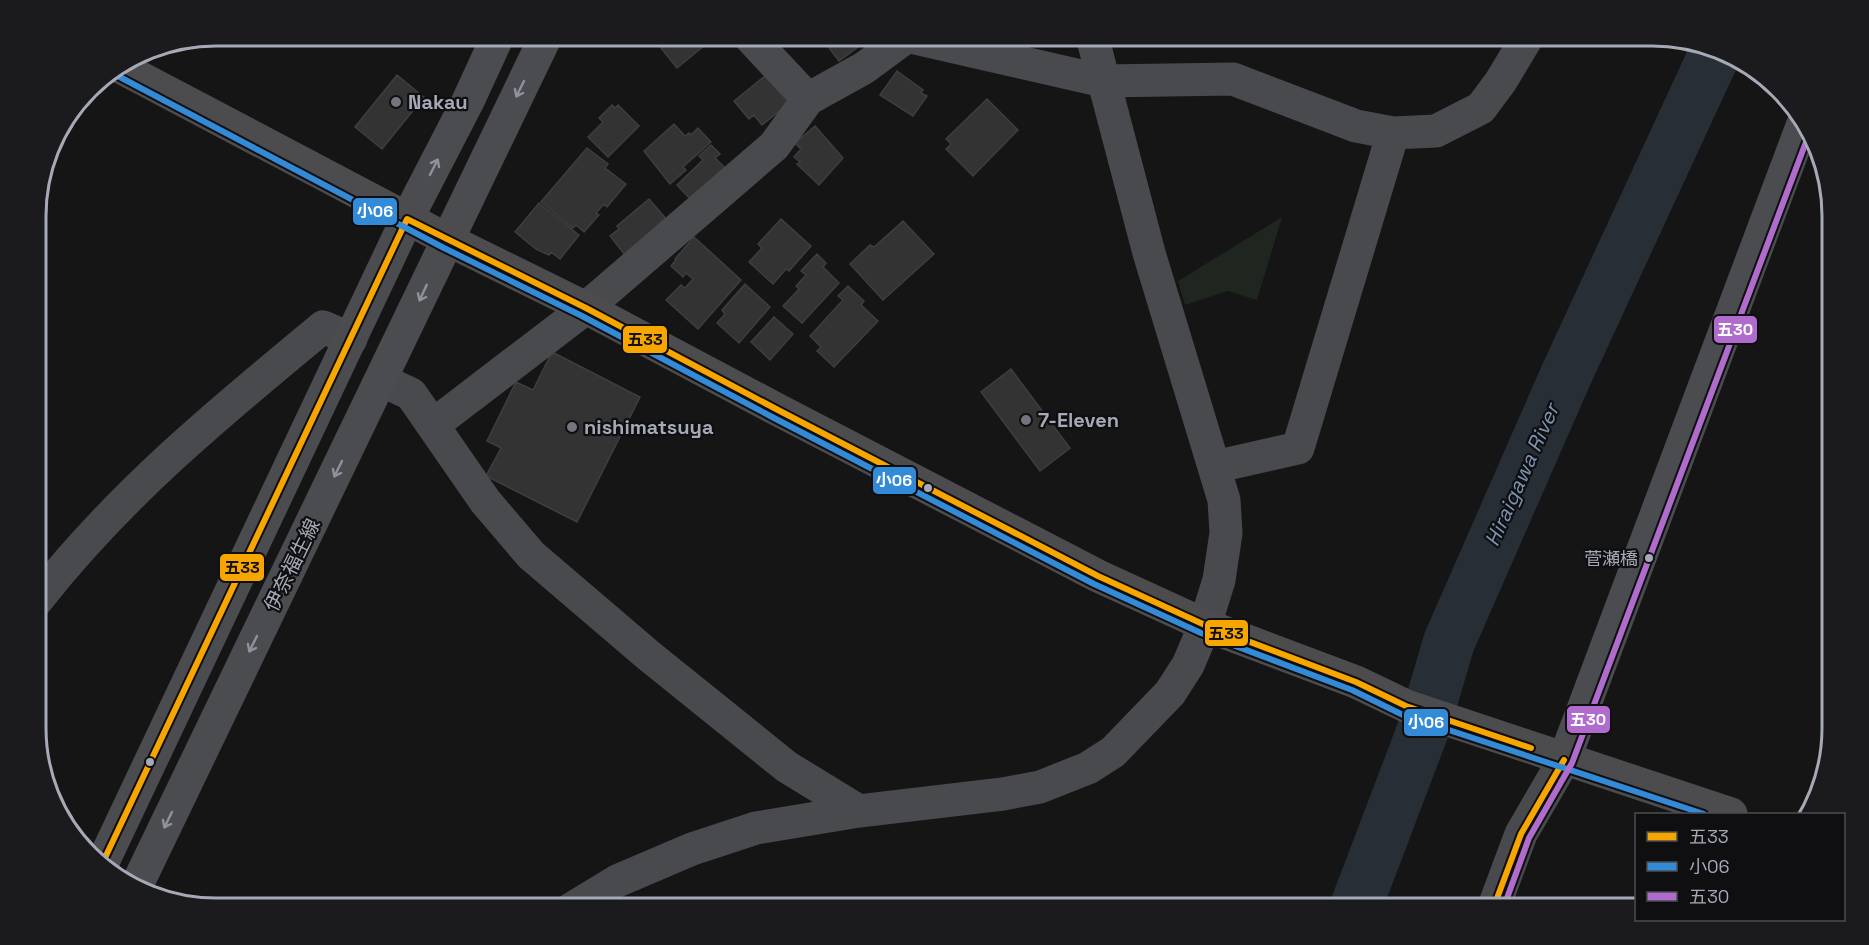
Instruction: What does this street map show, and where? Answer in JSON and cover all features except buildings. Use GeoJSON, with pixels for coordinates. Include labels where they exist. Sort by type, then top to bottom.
{"type":"FeatureCollection","features":[{"type":"Feature","properties":{"kind":"highway"},"geometry":{"type":"LineString","coordinates":[[128,71],[407,219],[585,308],[1098,576],[1205,625],[1356,682],[1406,706],[1728,813]]}},
{"type":"Feature","properties":{"kind":"main road"},"geometry":{"type":"LineString","coordinates":[[105,857],[407,219],[468,101],[493,47]]}},
{"type":"Feature","properties":{"kind":"main road","name":"伊奈福生線"},"geometry":{"type":"LineString","coordinates":[[139,880],[541,47]]}},
{"type":"Feature","properties":{"kind":"main road"},"geometry":{"type":"LineString","coordinates":[[1564,760],[1800,132]]}},
{"type":"Feature","properties":{"kind":"street"},"geometry":{"type":"LineString","coordinates":[[759,47],[808,99]]}},
{"type":"Feature","properties":{"kind":"street"},"geometry":{"type":"LineString","coordinates":[[433,426],[585,308],[774,146],[808,99],[864,68],[892,47]]}},
{"type":"Feature","properties":{"kind":"street"},"geometry":{"type":"LineString","coordinates":[[954,47],[1103,81],[1233,79],[1356,126],[1393,133],[1436,131],[1481,108],[1521,47]]}},
{"type":"Feature","properties":{"kind":"street"},"geometry":{"type":"LineString","coordinates":[[589,898],[617,881],[692,849],[756,828],[859,811],[1003,794],[1040,786],[1088,768],[1113,752],[1170,693],[1188,665],[1205,625],[1219,580],[1226,533],[1224,500],[1149,253],[1095,47]]}},
{"type":"Feature","properties":{"kind":"street"},"geometry":{"type":"LineString","coordinates":[[1214,467],[1298,448],[1393,133]]}},
{"type":"Feature","properties":{"kind":"street"},"geometry":{"type":"LineString","coordinates":[[47,588],[92,535],[151,474],[245,391],[323,327],[351,339]]}},
{"type":"Feature","properties":{"kind":"street"},"geometry":{"type":"LineString","coordinates":[[381,380],[411,394],[485,501],[531,555],[648,655],[787,767],[859,811]]}},
{"type":"Feature","properties":{"kind":"street"},"geometry":{"type":"LineString","coordinates":[[1497,898],[1521,834],[1564,760]]}},
{"type":"Feature","properties":{"kind":"shaded area"},"geometry":{"type":"Polygon","coordinates":[[[1282,217],[1257,300],[1228,291],[1185,305],[1178,281],[1282,217]]]}},
{"type":"Feature","properties":{"kind":"waterway","name":"Hiraigawa River"},"geometry":{"type":"LineString","coordinates":[[1359,898],[1423,730],[1449,642],[1567,373],[1713,58]]}},
{"type":"Feature","properties":{"kind":"transit line","name":"小06"},"geometry":{"type":"LineString","coordinates":[[120,77],[444,248],[582,316],[1094,584],[1201,633],[1352,690],[1403,715],[1701,813]]}},
{"type":"Feature","properties":{"kind":"transit line","name":"五30"},"geometry":{"type":"LineString","coordinates":[[1507,898],[1529,838],[1572,763],[1806,143]]}},
{"type":"Feature","properties":{"kind":"transit line","name":"五33"},"geometry":{"type":"LineString","coordinates":[[105,857],[407,219],[586,308],[1098,576],[1205,625],[1356,682],[1406,706],[1531,748]]}},
{"type":"Feature","properties":{"kind":"transit line","name":"五33"},"geometry":{"type":"LineString","coordinates":[[1497,898],[1521,834],[1564,760]]}},
{"type":"Feature","properties":{"kind":"place","name":"Nakau"},"geometry":{"type":"Point","coordinates":[396,102]}},
{"type":"Feature","properties":{"kind":"place","name":"7-Eleven"},"geometry":{"type":"Point","coordinates":[1026,420]}},
{"type":"Feature","properties":{"kind":"place","name":"nishimatsuya"},"geometry":{"type":"Point","coordinates":[572,427]}},
{"type":"Feature","properties":{"kind":"place","name":"菅瀬橋"},"geometry":{"type":"Point","coordinates":[1649,558]}}]}
